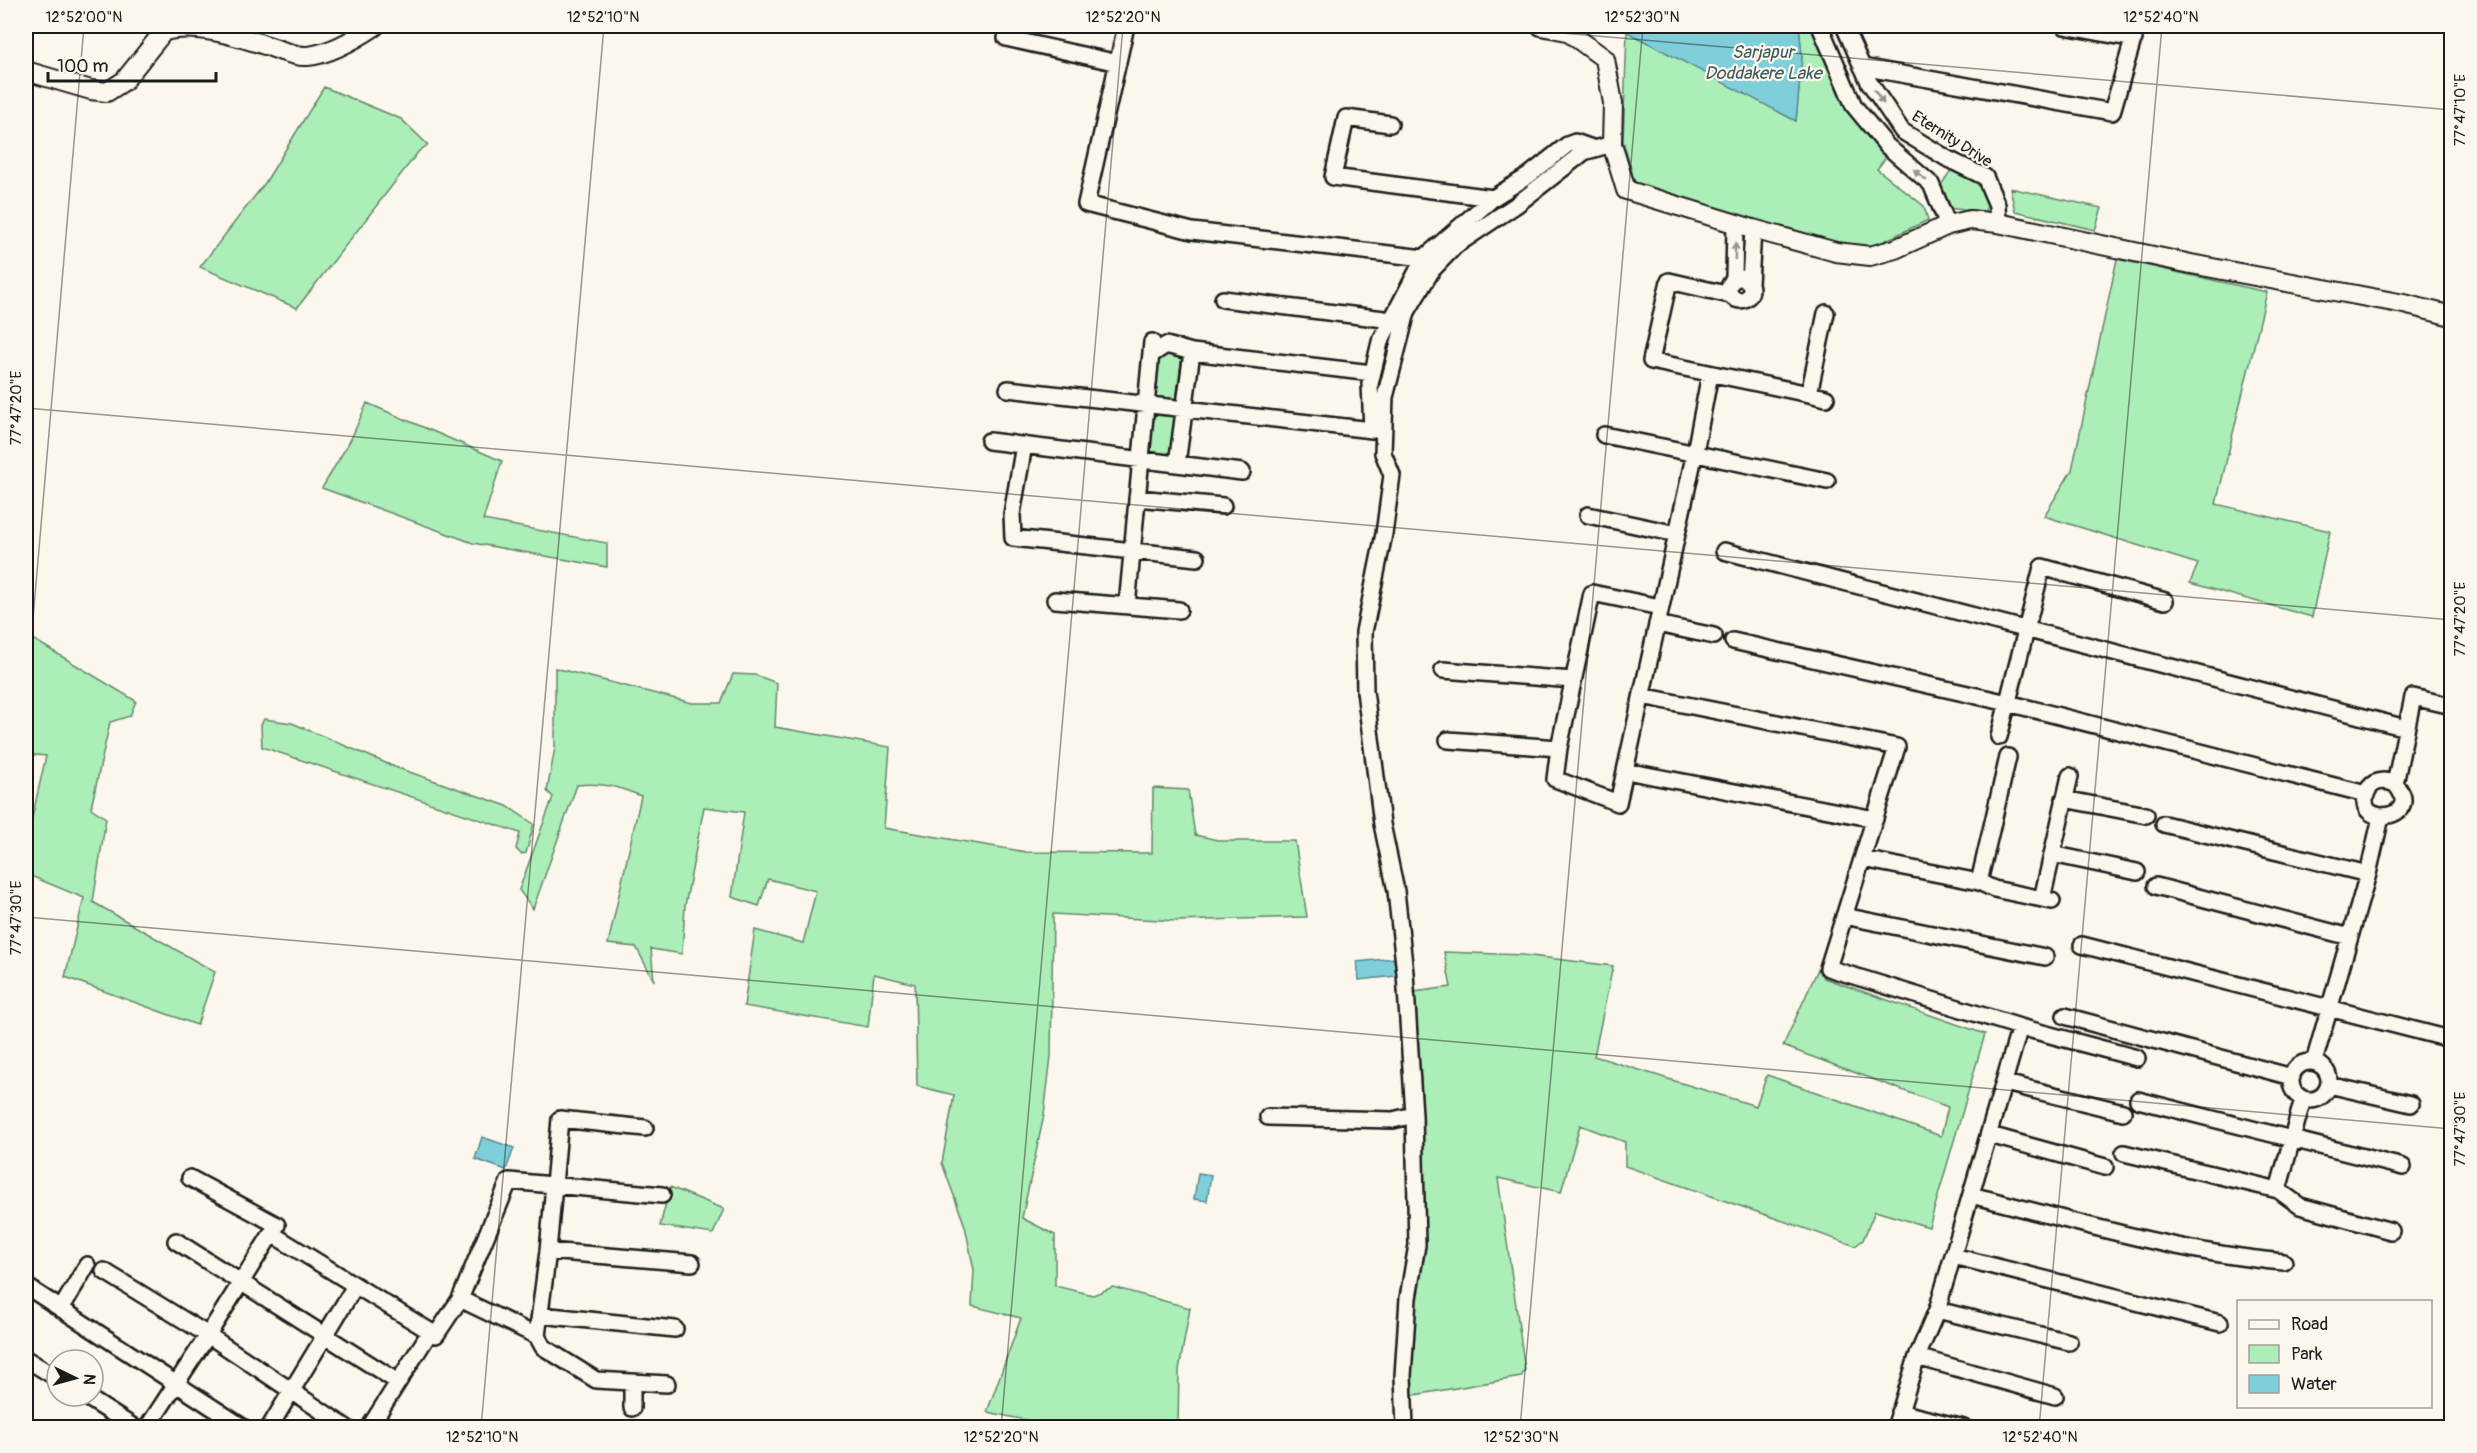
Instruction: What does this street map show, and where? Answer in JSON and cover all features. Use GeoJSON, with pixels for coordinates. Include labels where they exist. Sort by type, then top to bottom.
{"type":"FeatureCollection","features":[{"type":"Feature","properties":{"kind":"main road"},"geometry":{"type":"LineString","coordinates":[[26,71],[91,90],[107,92],[124,81],[164,31],[195,29],[247,39],[306,56],[324,52],[375,26]]}},
{"type":"Feature","properties":{"kind":"main road"},"geometry":{"type":"LineString","coordinates":[[1542,26],[1567,31],[1605,59],[1613,103],[1604,146],[1626,190],[1836,252],[1870,256],[1895,249],[1948,225],[1970,220],[1998,222],[2191,264],[2404,304],[2451,316]]}},
{"type":"Feature","properties":{"kind":"street"},"geometry":{"type":"LineString","coordinates":[[1126,26],[1086,204],[1192,231],[1424,258]]}},
{"type":"Feature","properties":{"kind":"street"},"geometry":{"type":"LineString","coordinates":[[1820,26],[1854,105],[1887,146],[1931,184],[1948,225]]}},
{"type":"Feature","properties":{"kind":"street","name":"Eternity Drive"},"geometry":{"type":"LineString","coordinates":[[1844,26],[1869,82],[1902,131],[1948,159],[1984,177],[1997,205],[1998,222]]}},
{"type":"Feature","properties":{"kind":"street"},"geometry":{"type":"LineString","coordinates":[[1862,67],[2112,112],[2136,32],[2064,26]]}},
{"type":"Feature","properties":{"kind":"street"},"geometry":{"type":"LineString","coordinates":[[1006,38],[1118,63]]}},
{"type":"Feature","properties":{"kind":"street"},"geometry":{"type":"LineString","coordinates":[[1390,124],[1346,118],[1332,177],[1493,198]]}},
{"type":"Feature","properties":{"kind":"street"},"geometry":{"type":"LineString","coordinates":[[1008,389],[1372,430],[1370,384],[1380,342],[1424,258],[1493,198],[1575,142],[1604,146]]}},
{"type":"Feature","properties":{"kind":"street"},"geometry":{"type":"LineString","coordinates":[[1405,1428],[1403,1376],[1408,1298],[1417,1245],[1414,1115],[1405,973],[1396,891],[1382,824],[1365,691],[1364,632],[1384,534],[1392,475],[1383,453],[1385,396],[1407,312],[1432,270],[1455,246],[1516,205],[1584,152],[1604,146]]}},
{"type":"Feature","properties":{"kind":"street"},"geometry":{"type":"LineString","coordinates":[[1730,295],[1728,288],[1734,279],[1735,224]]}},
{"type":"Feature","properties":{"kind":"street"},"geometry":{"type":"LineString","coordinates":[[1753,229],[1751,292],[1743,300],[1736,300],[1730,295],[1669,281],[1651,361],[1827,398]]}},
{"type":"Feature","properties":{"kind":"street"},"geometry":{"type":"LineString","coordinates":[[1734,279],[1742,278],[1750,284]]}},
{"type":"Feature","properties":{"kind":"street"},"geometry":{"type":"LineString","coordinates":[[1223,299],[1392,320]]}},
{"type":"Feature","properties":{"kind":"street"},"geometry":{"type":"LineString","coordinates":[[1809,394],[1826,312]]}},
{"type":"Feature","properties":{"kind":"street"},"geometry":{"type":"LineString","coordinates":[[1127,606],[1152,348],[1166,345],[1192,352],[1372,373]]}},
{"type":"Feature","properties":{"kind":"street"},"geometry":{"type":"LineString","coordinates":[[1177,464],[1192,352]]}},
{"type":"Feature","properties":{"kind":"street"},"geometry":{"type":"LineString","coordinates":[[1660,607],[1592,594],[1559,748],[1555,779],[1618,804],[1710,374]]}},
{"type":"Feature","properties":{"kind":"street"},"geometry":{"type":"LineString","coordinates":[[1604,435],[1827,481]]}},
{"type":"Feature","properties":{"kind":"street"},"geometry":{"type":"LineString","coordinates":[[989,441],[1242,472]]}},
{"type":"Feature","properties":{"kind":"street"},"geometry":{"type":"LineString","coordinates":[[1024,445],[1012,514],[1013,538],[1132,553],[1197,558]]}},
{"type":"Feature","properties":{"kind":"street"},"geometry":{"type":"LineString","coordinates":[[1137,498],[1223,506]]}},
{"type":"Feature","properties":{"kind":"street"},"geometry":{"type":"LineString","coordinates":[[1588,515],[1677,534]]}},
{"type":"Feature","properties":{"kind":"street"},"geometry":{"type":"LineString","coordinates":[[1724,551],[2406,728]]}},
{"type":"Feature","properties":{"kind":"street"},"geometry":{"type":"LineString","coordinates":[[1999,737],[2042,567],[2164,601]]}},
{"type":"Feature","properties":{"kind":"street"},"geometry":{"type":"LineString","coordinates":[[1055,600],[1179,610]]}},
{"type":"Feature","properties":{"kind":"street"},"geometry":{"type":"LineString","coordinates":[[1657,624],[1714,636]]}},
{"type":"Feature","properties":{"kind":"street"},"geometry":{"type":"LineString","coordinates":[[1733,640],[2008,703],[2366,794]]}},
{"type":"Feature","properties":{"kind":"street"},"geometry":{"type":"LineString","coordinates":[[1443,670],[1573,680]]}},
{"type":"Feature","properties":{"kind":"street"},"geometry":{"type":"LineString","coordinates":[[1642,696],[1897,747],[1828,968],[2020,1027],[2137,1058]]}},
{"type":"Feature","properties":{"kind":"street"},"geometry":{"type":"LineString","coordinates":[[2395,784],[2414,697],[2451,706]]}},
{"type":"Feature","properties":{"kind":"street"},"geometry":{"type":"LineString","coordinates":[[1448,740],[1559,748]]}},
{"type":"Feature","properties":{"kind":"street"},"geometry":{"type":"LineString","coordinates":[[1979,882],[2008,758]]}},
{"type":"Feature","properties":{"kind":"street"},"geometry":{"type":"LineString","coordinates":[[1626,771],[1875,819]]}},
{"type":"Feature","properties":{"kind":"street"},"geometry":{"type":"LineString","coordinates":[[1863,859],[1979,882],[1994,889],[2047,900],[2052,854],[2070,776]]}},
{"type":"Feature","properties":{"kind":"street"},"geometry":{"type":"LineString","coordinates":[[2378,782],[2395,784],[2402,794],[2401,806],[2393,815],[2381,817],[2371,811],[2366,800],[2369,789],[2378,782]]}},
{"type":"Feature","properties":{"kind":"street"},"geometry":{"type":"LineString","coordinates":[[2064,799],[2146,815]]}},
{"type":"Feature","properties":{"kind":"street"},"geometry":{"type":"LineString","coordinates":[[2314,1062],[2368,874],[2381,817]]}},
{"type":"Feature","properties":{"kind":"street"},"geometry":{"type":"LineString","coordinates":[[2164,824],[2368,874]]}},
{"type":"Feature","properties":{"kind":"street"},"geometry":{"type":"LineString","coordinates":[[2052,854],[2137,872]]}},
{"type":"Feature","properties":{"kind":"street"},"geometry":{"type":"LineString","coordinates":[[2156,886],[2350,937]]}},
{"type":"Feature","properties":{"kind":"street"},"geometry":{"type":"LineString","coordinates":[[1844,916],[2045,957]]}},
{"type":"Feature","properties":{"kind":"street"},"geometry":{"type":"LineString","coordinates":[[2082,945],[2442,1037]]}},
{"type":"Feature","properties":{"kind":"street"},"geometry":{"type":"LineString","coordinates":[[2065,1016],[2292,1077]]}},
{"type":"Feature","properties":{"kind":"street"},"geometry":{"type":"LineString","coordinates":[[1895,1428],[1917,1357],[1937,1310],[2020,1027]]}},
{"type":"Feature","properties":{"kind":"street"},"geometry":{"type":"LineString","coordinates":[[2314,1062],[2327,1073],[2329,1085],[2322,1096],[2316,1099],[2303,1099],[2293,1090],[2292,1077],[2297,1067],[2314,1062]]}},
{"type":"Feature","properties":{"kind":"street"},"geometry":{"type":"LineString","coordinates":[[2005,1083],[2123,1112]]}},
{"type":"Feature","properties":{"kind":"street"},"geometry":{"type":"LineString","coordinates":[[2329,1085],[2411,1104]]}},
{"type":"Feature","properties":{"kind":"street"},"geometry":{"type":"LineString","coordinates":[[2278,1190],[2303,1099]]}},
{"type":"Feature","properties":{"kind":"street"},"geometry":{"type":"LineString","coordinates":[[2138,1100],[2403,1167]]}},
{"type":"Feature","properties":{"kind":"street"},"geometry":{"type":"LineString","coordinates":[[1268,1117],[1393,1120],[1414,1115]]}},
{"type":"Feature","properties":{"kind":"street"},"geometry":{"type":"LineString","coordinates":[[537,1336],[548,1251],[560,1119],[645,1128]]}},
{"type":"Feature","properties":{"kind":"street"},"geometry":{"type":"LineString","coordinates":[[1989,1135],[2105,1167]]}},
{"type":"Feature","properties":{"kind":"street"},"geometry":{"type":"LineString","coordinates":[[2124,1153],[2278,1190],[2300,1206],[2391,1231]]}},
{"type":"Feature","properties":{"kind":"street"},"geometry":{"type":"LineString","coordinates":[[147,1428],[277,1225],[190,1178]]}},
{"type":"Feature","properties":{"kind":"street"},"geometry":{"type":"LineString","coordinates":[[272,1234],[436,1335],[460,1299],[509,1181],[662,1195]]}},
{"type":"Feature","properties":{"kind":"street"},"geometry":{"type":"LineString","coordinates":[[1971,1195],[2180,1247],[2241,1258],[2284,1262]]}},
{"type":"Feature","properties":{"kind":"street"},"geometry":{"type":"LineString","coordinates":[[176,1241],[398,1382]]}},
{"type":"Feature","properties":{"kind":"street"},"geometry":{"type":"LineString","coordinates":[[548,1251],[692,1263]]}},
{"type":"Feature","properties":{"kind":"street"},"geometry":{"type":"LineString","coordinates":[[1953,1256],[2220,1323]]}},
{"type":"Feature","properties":{"kind":"street"},"geometry":{"type":"LineString","coordinates":[[61,1309],[87,1265]]}},
{"type":"Feature","properties":{"kind":"street"},"geometry":{"type":"LineString","coordinates":[[104,1271],[208,1335],[347,1428]]}},
{"type":"Feature","properties":{"kind":"street"},"geometry":{"type":"LineString","coordinates":[[26,1286],[244,1428]]}},
{"type":"Feature","properties":{"kind":"street"},"geometry":{"type":"LineString","coordinates":[[269,1428],[355,1286]]}},
{"type":"Feature","properties":{"kind":"street"},"geometry":{"type":"LineString","coordinates":[[460,1299],[537,1336],[543,1347],[596,1380],[667,1384]]}},
{"type":"Feature","properties":{"kind":"street"},"geometry":{"type":"LineString","coordinates":[[1937,1310],[2069,1342]]}},
{"type":"Feature","properties":{"kind":"street"},"geometry":{"type":"LineString","coordinates":[[541,1315],[675,1329]]}},
{"type":"Feature","properties":{"kind":"street"},"geometry":{"type":"LineString","coordinates":[[369,1428],[430,1332]]}},
{"type":"Feature","properties":{"kind":"street"},"geometry":{"type":"LineString","coordinates":[[1917,1357],[2055,1396]]}},
{"type":"Feature","properties":{"kind":"street"},"geometry":{"type":"LineString","coordinates":[[26,1359],[45,1371]]}},
{"type":"Feature","properties":{"kind":"street"},"geometry":{"type":"LineString","coordinates":[[632,1383],[632,1408]]}},
{"type":"Feature","properties":{"kind":"street"},"geometry":{"type":"LineString","coordinates":[[104,1408],[135,1428]]}},
{"type":"Feature","properties":{"kind":"street"},"geometry":{"type":"LineString","coordinates":[[1899,1412],[1964,1428]]}},
{"type":"Feature","properties":{"kind":"green space"},"geometry":{"type":"Polygon","coordinates":[[[1799,26],[1810,26],[1846,101],[1887,156],[1877,169],[1924,206],[1928,220],[1878,244],[1855,248],[1636,186],[1623,141],[1627,31],[1796,121],[1802,56],[1799,26]]]}},
{"type":"Feature","properties":{"kind":"green space"},"geometry":{"type":"Polygon","coordinates":[[[324,87],[401,119],[428,145],[419,151],[297,308],[200,267],[265,183],[324,87]]]}},
{"type":"Feature","properties":{"kind":"green space"},"geometry":{"type":"Polygon","coordinates":[[[1951,170],[1979,178],[1988,200],[1985,212],[1946,208],[1939,188],[1951,170]]]}},
{"type":"Feature","properties":{"kind":"green space"},"geometry":{"type":"Polygon","coordinates":[[[2010,188],[2102,208],[2095,230],[2015,211],[2010,188]]]}},
{"type":"Feature","properties":{"kind":"green space"},"geometry":{"type":"Polygon","coordinates":[[[2117,259],[2267,292],[2216,504],[2330,531],[2312,617],[2190,583],[2198,564],[2044,516],[2072,470],[2117,259]]]}},
{"type":"Feature","properties":{"kind":"green space"},"geometry":{"type":"Polygon","coordinates":[[[1161,345],[1183,348],[1176,401],[1154,398],[1161,345]]]}},
{"type":"Feature","properties":{"kind":"green space"},"geometry":{"type":"Polygon","coordinates":[[[367,403],[502,461],[483,520],[607,543],[607,567],[473,543],[322,488],[351,439],[367,403]]]}},
{"type":"Feature","properties":{"kind":"green space"},"geometry":{"type":"Polygon","coordinates":[[[1152,409],[1176,413],[1170,457],[1146,454],[1152,409]]]}},
{"type":"Feature","properties":{"kind":"green space"},"geometry":{"type":"Polygon","coordinates":[[[26,635],[136,701],[130,716],[110,722],[91,808],[106,818],[93,902],[215,972],[197,1025],[65,977],[84,898],[26,874],[26,845],[46,756],[26,754],[26,635]]]}},
{"type":"Feature","properties":{"kind":"green space"},"geometry":{"type":"Polygon","coordinates":[[[555,668],[692,703],[721,703],[733,674],[755,675],[777,683],[775,727],[890,747],[884,828],[1026,852],[1152,853],[1153,788],[1188,790],[1195,835],[1222,841],[1295,841],[1307,917],[1177,921],[1053,914],[1051,1056],[1044,1115],[1022,1218],[1055,1235],[1055,1286],[1093,1295],[1113,1287],[1190,1308],[1179,1370],[1178,1427],[1046,1427],[1035,1422],[987,1412],[1021,1318],[972,1306],[974,1270],[965,1226],[942,1163],[954,1095],[917,1086],[915,984],[874,974],[868,1027],[744,1006],[755,930],[803,943],[816,891],[768,879],[759,906],[732,897],[744,812],[704,807],[685,906],[682,954],[651,949],[654,981],[636,947],[608,944],[641,796],[610,786],[577,785],[533,909],[519,890],[553,797],[547,791],[555,748],[555,668]]]}},
{"type":"Feature","properties":{"kind":"green space"},"geometry":{"type":"Polygon","coordinates":[[[264,719],[292,723],[395,767],[507,806],[534,824],[526,853],[521,854],[516,849],[520,833],[262,747],[261,725],[264,719]]]}},
{"type":"Feature","properties":{"kind":"green space"},"geometry":{"type":"Polygon","coordinates":[[[1444,952],[1523,955],[1613,966],[1594,1056],[1756,1106],[1767,1075],[1941,1136],[1948,1107],[1783,1046],[1818,969],[1824,978],[1985,1034],[1929,1227],[1875,1211],[1863,1240],[1855,1246],[1625,1166],[1625,1142],[1580,1125],[1561,1192],[1498,1178],[1525,1370],[1521,1377],[1408,1396],[1421,1105],[1414,992],[1451,987],[1444,952]]]}},
{"type":"Feature","properties":{"kind":"green space"},"geometry":{"type":"Polygon","coordinates":[[[670,1187],[724,1209],[713,1234],[660,1226],[670,1187]]]}},
{"type":"Feature","properties":{"kind":"water","name":"Sarjapur Doddakere Lake"},"geometry":{"type":"Polygon","coordinates":[[[1616,26],[1799,26],[1802,56],[1796,121],[1616,26]]]}},
{"type":"Feature","properties":{"kind":"water"},"geometry":{"type":"Polygon","coordinates":[[[1394,958],[1396,976],[1359,980],[1357,962],[1394,958]]]}},
{"type":"Feature","properties":{"kind":"water"},"geometry":{"type":"Polygon","coordinates":[[[482,1137],[514,1148],[506,1170],[475,1159],[482,1137]]]}},
{"type":"Feature","properties":{"kind":"water"},"geometry":{"type":"Polygon","coordinates":[[[1198,1173],[1211,1175],[1207,1201],[1194,1199],[1198,1173]]]}}]}
